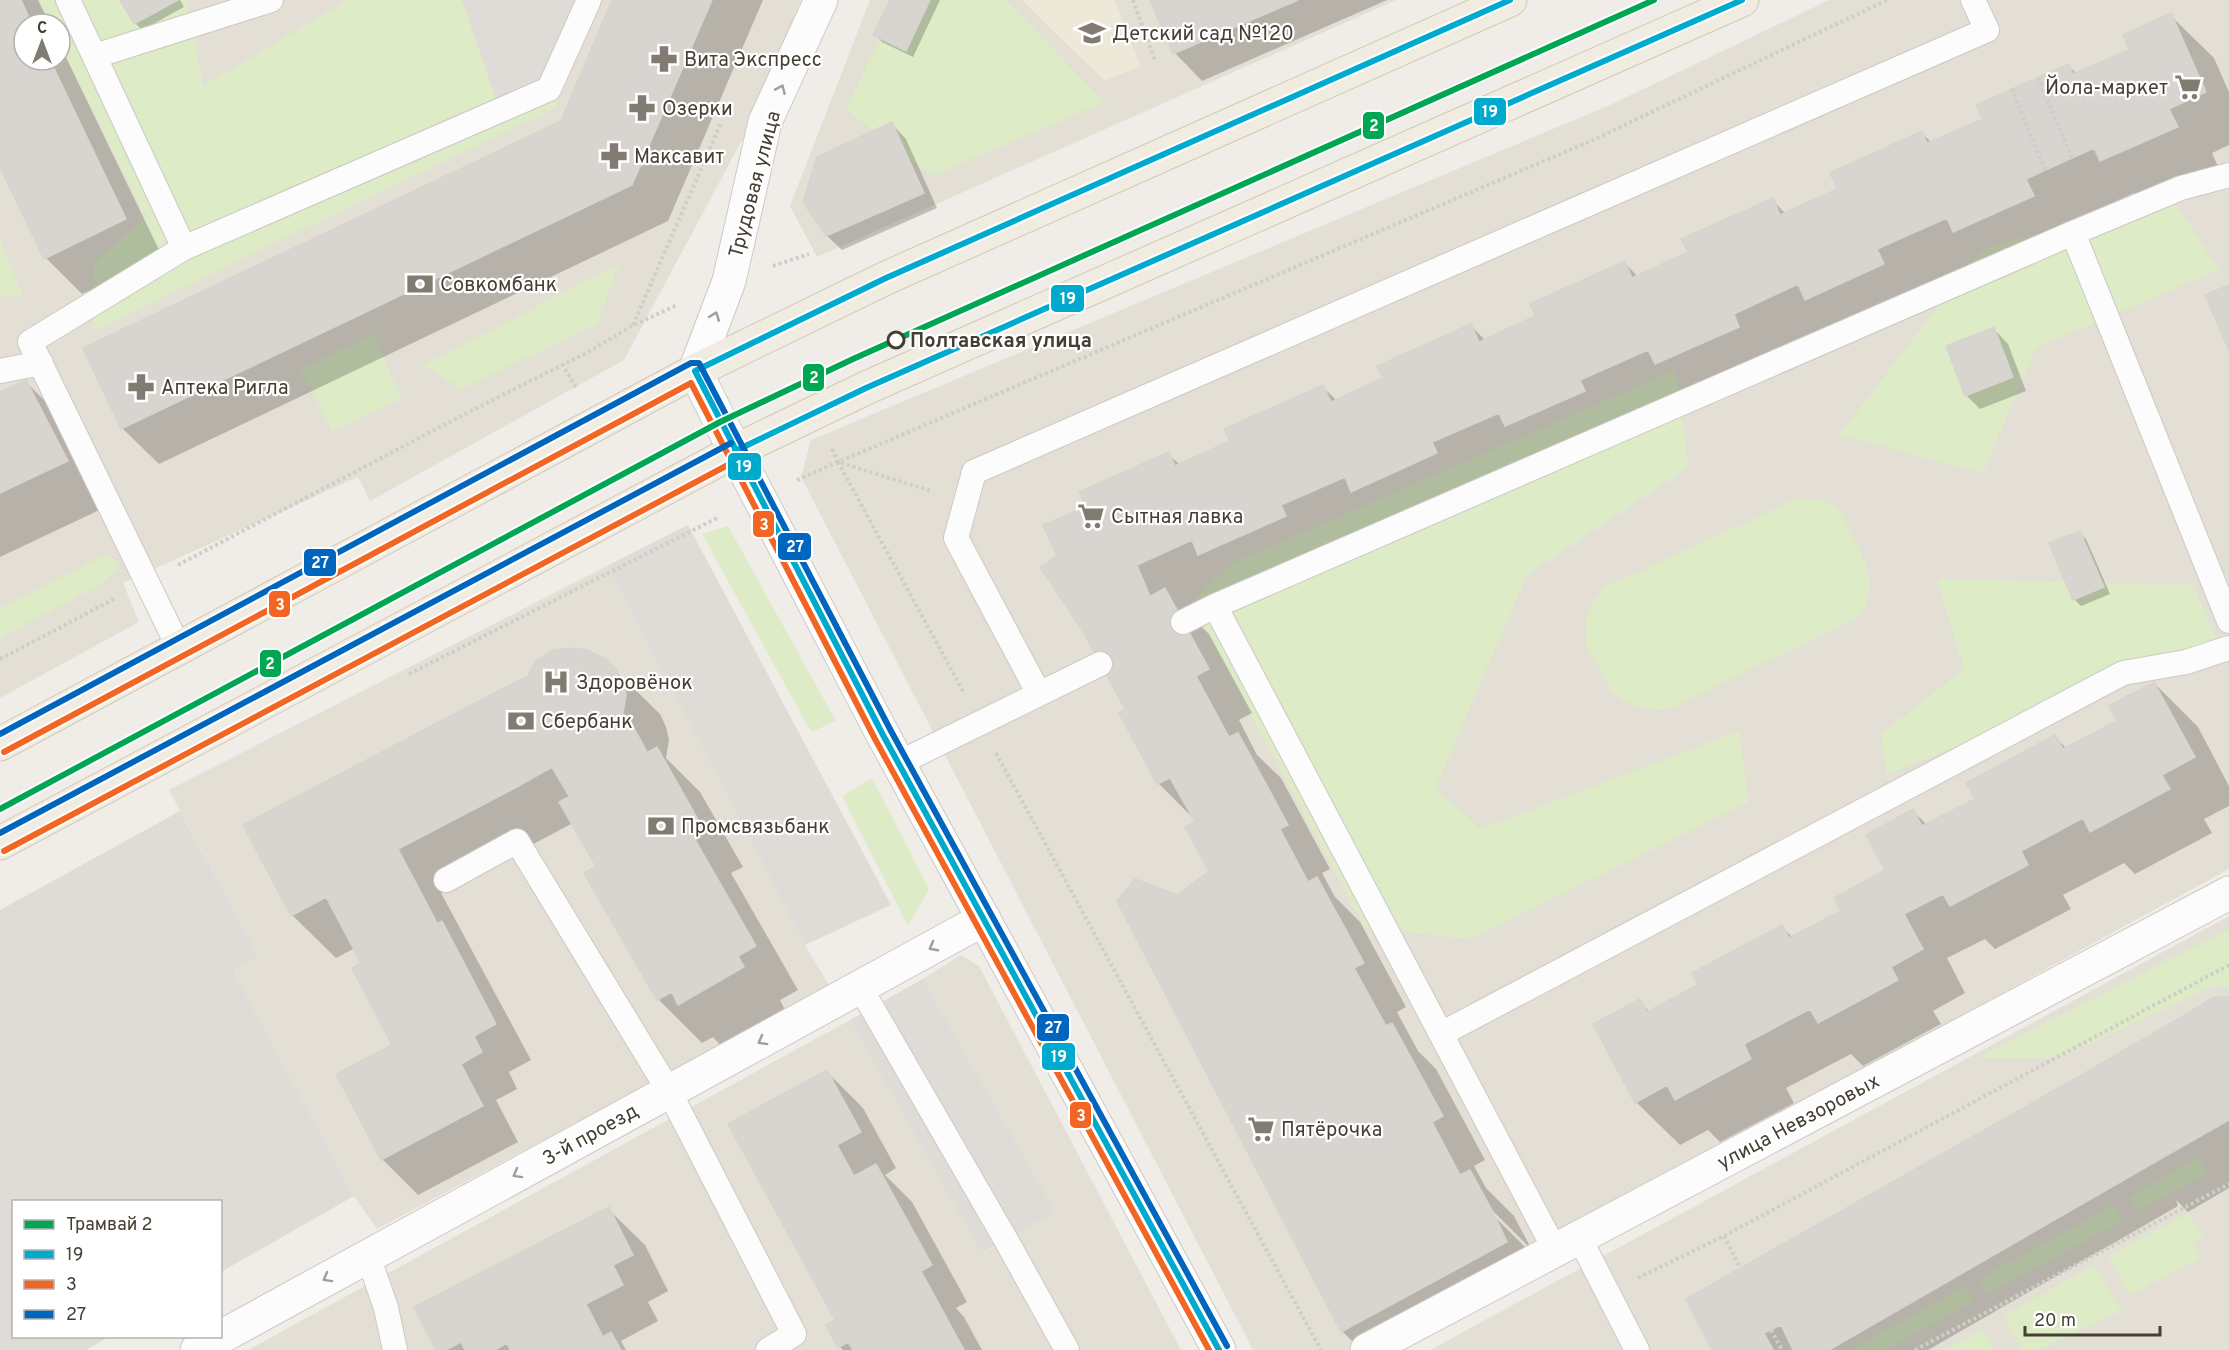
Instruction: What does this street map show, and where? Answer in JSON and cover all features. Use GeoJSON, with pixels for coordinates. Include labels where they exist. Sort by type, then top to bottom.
{"type":"FeatureCollection","features":[{"type":"Feature","properties":{"kind":"main road"},"geometry":{"type":"LineString","coordinates":[[0,744],[695,371],[886,278],[1510,0]]}},
{"type":"Feature","properties":{"kind":"main road"},"geometry":{"type":"LineString","coordinates":[[0,843],[735,451],[866,388],[1742,0]]}},
{"type":"Feature","properties":{"kind":"street","name":"Трудовая улица"},"geometry":{"type":"LineString","coordinates":[[695,371],[729,281],[765,122],[821,0]]}},
{"type":"Feature","properties":{"kind":"street"},"geometry":{"type":"LineString","coordinates":[[695,371],[898,763],[1219,1350]]}},
{"type":"Feature","properties":{"kind":"street","name":"улица Невзоровых"},"geometry":{"type":"LineString","coordinates":[[1367,1350],[2229,893]]}},
{"type":"Feature","properties":{"kind":"street","name":"3-й проезд"},"geometry":{"type":"LineString","coordinates":[[222,1336],[984,920]]}},
{"type":"Feature","properties":{"kind":"street","name":"3-й проезд"},"geometry":{"type":"LineString","coordinates":[[197,1350],[219,1338]]}},
{"type":"Feature","properties":{"kind":"lane"},"geometry":{"type":"LineString","coordinates":[[68,0],[184,249]]}},
{"type":"Feature","properties":{"kind":"lane"},"geometry":{"type":"LineString","coordinates":[[95,56],[271,0]]}},
{"type":"Feature","properties":{"kind":"lane"},"geometry":{"type":"LineString","coordinates":[[179,648],[30,342],[184,249],[549,89],[589,0]]}},
{"type":"Feature","properties":{"kind":"lane"},"geometry":{"type":"LineString","coordinates":[[1040,693],[956,538],[974,472],[1987,30],[1973,0]]}},
{"type":"Feature","properties":{"kind":"lane"},"geometry":{"type":"LineString","coordinates":[[1183,622],[1215,606],[2073,233],[2181,188],[2229,175]]}},
{"type":"Feature","properties":{"kind":"lane"},"geometry":{"type":"LineString","coordinates":[[2073,233],[2229,621]]}},
{"type":"Feature","properties":{"kind":"lane"},"geometry":{"type":"LineString","coordinates":[[0,371],[40,363]]}},
{"type":"Feature","properties":{"kind":"lane"},"geometry":{"type":"LineString","coordinates":[[1215,606],[1441,1034],[1567,1243],[1608,1292],[1637,1350]]}},
{"type":"Feature","properties":{"kind":"lane"},"geometry":{"type":"LineString","coordinates":[[1441,1034],[2124,672],[2186,662],[2229,648]]}},
{"type":"Feature","properties":{"kind":"lane"},"geometry":{"type":"LineString","coordinates":[[898,763],[1100,663]]}},
{"type":"Feature","properties":{"kind":"lane"},"geometry":{"type":"LineString","coordinates":[[446,880],[517,841],[669,1091],[794,1334],[768,1350]]}},
{"type":"Feature","properties":{"kind":"lane"},"geometry":{"type":"LineString","coordinates":[[860,987],[1067,1350]]}},
{"type":"Feature","properties":{"kind":"lane"},"geometry":{"type":"LineString","coordinates":[[368,1256],[386,1308],[395,1350]]}},
{"type":"Feature","properties":{"kind":"path"},"geometry":{"type":"LineString","coordinates":[[1133,0],[1155,61]]}},
{"type":"Feature","properties":{"kind":"path"},"geometry":{"type":"LineString","coordinates":[[797,480],[1591,141],[1887,0]]}},
{"type":"Feature","properties":{"kind":"path"},"geometry":{"type":"LineString","coordinates":[[2038,78],[2072,158]]}},
{"type":"Feature","properties":{"kind":"path"},"geometry":{"type":"LineString","coordinates":[[2012,89],[2046,170]]}},
{"type":"Feature","properties":{"kind":"path"},"geometry":{"type":"LineString","coordinates":[[0,659],[632,326],[723,119]]}},
{"type":"Feature","properties":{"kind":"path"},"geometry":{"type":"LineString","coordinates":[[562,364],[576,387]]}},
{"type":"Feature","properties":{"kind":"path"},"geometry":{"type":"LineString","coordinates":[[838,462],[966,502]]}},
{"type":"Feature","properties":{"kind":"path"},"geometry":{"type":"LineString","coordinates":[[838,462],[1322,1350]]}},
{"type":"Feature","properties":{"kind":"path"},"geometry":{"type":"LineString","coordinates":[[1608,1292],[1724,1236],[2229,965]]}},
{"type":"Feature","properties":{"kind":"path"},"geometry":{"type":"LineString","coordinates":[[1915,1350],[2229,1184]]}},
{"type":"Feature","properties":{"kind":"path"},"geometry":{"type":"LineString","coordinates":[[1724,1236],[1740,1268]]}},
{"type":"Feature","properties":{"kind":"path"},"geometry":{"type":"LineString","coordinates":[[1771,1330],[1782,1350]]}},
{"type":"Feature","properties":{"kind":"shaded area"},"geometry":{"type":"Polygon","coordinates":[[[0,0],[801,0],[741,142],[624,360],[370,501],[358,477],[123,583],[139,622],[0,698],[0,0]]]}},
{"type":"Feature","properties":{"kind":"shaded area"},"geometry":{"type":"Polygon","coordinates":[[[462,0],[589,0],[549,89],[500,111],[462,0]]]}},
{"type":"Feature","properties":{"kind":"shaded area"},"geometry":{"type":"Polygon","coordinates":[[[870,0],[1022,0],[1104,80],[1140,66],[1114,0],[1396,0],[817,257],[790,206],[870,0]]]}},
{"type":"Feature","properties":{"kind":"shaded area","name":"Детский сад №120"},"geometry":{"type":"Polygon","coordinates":[[[1022,0],[1114,0],[1140,66],[1104,80],[1022,0]]]}},
{"type":"Feature","properties":{"kind":"shaded area"},"geometry":{"type":"Polygon","coordinates":[[[1829,0],[2229,0],[2229,869],[1349,1350],[1253,1350],[801,477],[811,440],[1610,105],[1829,0]]]}},
{"type":"Feature","properties":{"kind":"shaded area"},"geometry":{"type":"Polygon","coordinates":[[[688,525],[891,905],[805,945],[607,566],[688,525]]]}},
{"type":"Feature","properties":{"kind":"shaded area"},"geometry":{"type":"Polygon","coordinates":[[[607,566],[805,945],[830,987],[377,1229],[354,1196],[233,970],[259,956],[169,790],[607,566]]]}},
{"type":"Feature","properties":{"kind":"shaded area"},"geometry":{"type":"Polygon","coordinates":[[[180,811],[259,956],[233,970],[354,1196],[222,1271],[222,1200],[12,1200],[12,1338],[107,1338],[86,1350],[0,1350],[0,910],[180,811]]]}},
{"type":"Feature","properties":{"kind":"shaded area"},"geometry":{"type":"Polygon","coordinates":[[[2229,916],[2229,1350],[1430,1350],[2229,916]]]}},
{"type":"Feature","properties":{"kind":"shaded area"},"geometry":{"type":"Polygon","coordinates":[[[961,955],[979,966],[1181,1350],[248,1350],[850,1020],[983,1253],[1056,1212],[923,979],[961,955]]]}},
{"type":"Feature","properties":{"kind":"shaded area"},"geometry":{"type":"Polygon","coordinates":[[[923,979],[1056,1212],[982,1253],[850,1020],[923,979]]]}},
{"type":"Feature","properties":{"kind":"green space"},"geometry":{"type":"Polygon","coordinates":[[[38,0],[187,0],[203,86],[348,0],[597,0],[555,108],[93,331],[94,264],[145,216],[72,68],[72,12],[44,12],[38,0]]]}},
{"type":"Feature","properties":{"kind":"green space"},"geometry":{"type":"Polygon","coordinates":[[[898,0],[1005,0],[1105,102],[932,176],[846,109],[898,0]]]}},
{"type":"Feature","properties":{"kind":"green space"},"geometry":{"type":"Polygon","coordinates":[[[2172,198],[2219,270],[2036,348],[1983,473],[1839,435],[1983,248],[2172,198]]]}},
{"type":"Feature","properties":{"kind":"green space"},"geometry":{"type":"Polygon","coordinates":[[[0,240],[23,296],[0,295],[0,240]]]}},
{"type":"Feature","properties":{"kind":"green space"},"geometry":{"type":"Polygon","coordinates":[[[619,264],[597,324],[462,389],[423,365],[619,264]]]}},
{"type":"Feature","properties":{"kind":"green space"},"geometry":{"type":"Polygon","coordinates":[[[374,334],[401,399],[332,431],[301,369],[374,334]]]}},
{"type":"Feature","properties":{"kind":"green space"},"geometry":{"type":"Polygon","coordinates":[[[1675,370],[1689,467],[1527,575],[1435,789],[1481,829],[1739,731],[1749,802],[1470,939],[1365,928],[1191,603],[1231,564],[1675,370]]]}},
{"type":"Feature","properties":{"kind":"green space"},"geometry":{"type":"Polygon","coordinates":[[[1806,498],[1826,502],[1837,508],[1862,554],[1869,583],[1860,616],[1668,710],[1642,709],[1621,700],[1613,693],[1586,644],[1585,621],[1594,600],[1603,588],[1794,500],[1806,498]]]}},
{"type":"Feature","properties":{"kind":"green space"},"geometry":{"type":"Polygon","coordinates":[[[728,526],[836,721],[811,732],[702,534],[728,526]]]}},
{"type":"Feature","properties":{"kind":"green space"},"geometry":{"type":"Polygon","coordinates":[[[107,554],[118,564],[117,570],[98,586],[0,638],[0,608],[107,554]]]}},
{"type":"Feature","properties":{"kind":"green space"},"geometry":{"type":"Polygon","coordinates":[[[1937,579],[2194,585],[2216,639],[1887,775],[1881,734],[1964,669],[1937,579]]]}},
{"type":"Feature","properties":{"kind":"green space"},"geometry":{"type":"Polygon","coordinates":[[[872,778],[929,889],[908,926],[842,796],[872,778]]]}},
{"type":"Feature","properties":{"kind":"green space"},"geometry":{"type":"Polygon","coordinates":[[[2229,929],[2229,988],[2217,985],[2059,1058],[1978,1058],[2229,929]]]}},
{"type":"Feature","properties":{"kind":"green space"},"geometry":{"type":"Polygon","coordinates":[[[2198,1158],[2208,1173],[2138,1211],[2130,1197],[2198,1158]]]}},
{"type":"Feature","properties":{"kind":"green space"},"geometry":{"type":"Polygon","coordinates":[[[2114,1205],[2123,1221],[1986,1294],[1979,1279],[2114,1205]]]}},
{"type":"Feature","properties":{"kind":"green space"},"geometry":{"type":"Polygon","coordinates":[[[2188,1213],[2203,1238],[2193,1244],[2200,1258],[2130,1295],[2108,1256],[2188,1213]]]}},
{"type":"Feature","properties":{"kind":"green space"},"geometry":{"type":"Polygon","coordinates":[[[2095,1265],[2121,1311],[2038,1350],[2023,1350],[2003,1316],[2095,1265]]]}},
{"type":"Feature","properties":{"kind":"green space"},"geometry":{"type":"Polygon","coordinates":[[[1965,1286],[1974,1301],[1885,1350],[1851,1350],[1965,1286]]]}},
{"type":"Feature","properties":{"kind":"green space"},"geometry":{"type":"Polygon","coordinates":[[[1982,1329],[1995,1350],[1945,1350],[1982,1329]]]}},
{"type":"Feature","properties":{"kind":"building"},"geometry":{"type":"Polygon","coordinates":[[[0,0],[21,0],[26,12],[12,12],[12,72],[56,72],[126,219],[44,259],[0,167],[0,0]]]}},
{"type":"Feature","properties":{"kind":"building"},"geometry":{"type":"Polygon","coordinates":[[[120,0],[178,0],[134,24],[120,0]]]}},
{"type":"Feature","properties":{"kind":"building"},"geometry":{"type":"Polygon","coordinates":[[[612,0],[712,0],[632,185],[121,429],[83,348],[561,121],[612,0]]]}},
{"type":"Feature","properties":{"kind":"building"},"geometry":{"type":"Polygon","coordinates":[[[890,0],[930,0],[906,51],[873,35],[890,0]]]}},
{"type":"Feature","properties":{"kind":"building"},"geometry":{"type":"Polygon","coordinates":[[[1150,0],[1298,0],[1173,54],[1150,0]]]}},
{"type":"Feature","properties":{"kind":"building"},"geometry":{"type":"Polygon","coordinates":[[[2171,13],[2206,92],[2169,109],[2178,127],[2100,161],[2094,148],[2026,179],[2034,196],[1953,232],[1947,218],[1877,249],[1884,264],[1805,300],[1798,284],[1734,314],[1739,327],[1655,364],[1648,350],[1580,380],[1585,391],[1505,426],[1499,413],[1432,442],[1437,453],[1351,492],[1345,477],[1281,505],[1286,516],[1198,555],[1192,540],[1137,565],[1150,597],[1084,633],[1040,567],[1057,556],[1043,525],[1086,507],[1079,492],[1169,452],[1175,466],[1230,441],[1224,429],[1323,385],[1331,402],[1383,378],[1377,366],[1471,324],[1479,342],[1535,316],[1530,304],[1625,261],[1632,278],[1688,252],[1681,239],[1773,198],[1780,215],[1837,189],[1830,173],[1922,131],[1927,143],[1983,119],[1976,105],[2069,64],[2073,74],[2129,50],[2123,35],[2171,13]]]}},
{"type":"Feature","properties":{"kind":"building"},"geometry":{"type":"Polygon","coordinates":[[[892,122],[924,193],[826,236],[803,202],[817,157],[892,122]]]}},
{"type":"Feature","properties":{"kind":"building"},"geometry":{"type":"Polygon","coordinates":[[[2229,285],[2229,350],[2205,295],[2229,285]]]}},
{"type":"Feature","properties":{"kind":"building"},"geometry":{"type":"Polygon","coordinates":[[[1994,327],[2013,377],[1965,396],[1946,346],[1994,327]]]}},
{"type":"Feature","properties":{"kind":"building"},"geometry":{"type":"Polygon","coordinates":[[[26,380],[68,461],[0,493],[0,392],[26,380]]]}},
{"type":"Feature","properties":{"kind":"building"},"geometry":{"type":"Polygon","coordinates":[[[2080,531],[2104,587],[2073,600],[2049,543],[2080,531]]]}},
{"type":"Feature","properties":{"kind":"building"},"geometry":{"type":"Polygon","coordinates":[[[1165,588],[1209,669],[1196,676],[1229,737],[1238,733],[1266,784],[1195,822],[1170,778],[1157,784],[1119,713],[1125,709],[1084,633],[1165,588]]]}},
{"type":"Feature","properties":{"kind":"building"},"geometry":{"type":"Polygon","coordinates":[[[568,648],[587,650],[606,659],[616,669],[623,682],[626,695],[621,725],[630,721],[647,752],[569,796],[552,767],[517,787],[473,704],[528,676],[535,662],[551,651],[568,648]]]}},
{"type":"Feature","properties":{"kind":"building"},"geometry":{"type":"Polygon","coordinates":[[[2154,682],[2195,757],[2162,775],[2170,789],[2090,832],[2083,818],[2021,851],[2028,865],[1950,906],[1943,894],[1904,914],[1923,949],[1891,967],[1898,980],[1818,1023],[1810,1009],[1744,1044],[1751,1059],[1675,1100],[1667,1085],[1635,1103],[1593,1024],[1640,999],[1647,1012],[1698,985],[1692,973],[1782,925],[1789,938],[1841,911],[1834,898],[1885,870],[1866,835],[1913,809],[1922,826],[1975,799],[1966,783],[2055,735],[2063,749],[2117,721],[2109,706],[2154,682]]]}},
{"type":"Feature","properties":{"kind":"building"},"geometry":{"type":"Polygon","coordinates":[[[473,704],[517,787],[398,849],[437,923],[361,963],[326,897],[291,916],[243,825],[473,704]]]}},
{"type":"Feature","properties":{"kind":"building"},"geometry":{"type":"Polygon","coordinates":[[[657,747],[700,823],[689,829],[756,946],[738,956],[744,967],[678,1005],[672,992],[657,1000],[584,873],[596,866],[559,802],[657,747]]]}},
{"type":"Feature","properties":{"kind":"building"},"geometry":{"type":"Polygon","coordinates":[[[1266,784],[1288,825],[1280,829],[1308,882],[1317,877],[1364,963],[1354,968],[1386,1026],[1392,1023],[1443,1116],[1432,1122],[1460,1175],[1470,1170],[1494,1214],[1417,1255],[1185,827],[1266,784]]]}},
{"type":"Feature","properties":{"kind":"building"},"geometry":{"type":"Polygon","coordinates":[[[1209,871],[1417,1255],[1494,1214],[1507,1242],[1341,1332],[1117,901],[1135,879],[1177,895],[1209,871]]]}},
{"type":"Feature","properties":{"kind":"building"},"geometry":{"type":"Polygon","coordinates":[[[442,921],[496,1024],[474,1036],[482,1052],[461,1064],[483,1106],[381,1160],[336,1074],[392,1045],[352,968],[442,921]]]}},
{"type":"Feature","properties":{"kind":"building"},"geometry":{"type":"Polygon","coordinates":[[[2213,997],[2229,997],[2229,1120],[2143,1169],[2090,1070],[2213,997]]]}},
{"type":"Feature","properties":{"kind":"building"},"geometry":{"type":"Polygon","coordinates":[[[827,1070],[861,1132],[837,1145],[854,1176],[876,1164],[932,1265],[835,1320],[728,1124],[827,1070]]]}},
{"type":"Feature","properties":{"kind":"building"},"geometry":{"type":"Polygon","coordinates":[[[2090,1070],[2143,1169],[1829,1350],[1793,1350],[1781,1325],[1764,1333],[1773,1350],[1712,1350],[1686,1299],[2090,1070]]]}},
{"type":"Feature","properties":{"kind":"building"},"geometry":{"type":"Polygon","coordinates":[[[609,1207],[633,1255],[613,1265],[623,1285],[586,1304],[603,1337],[611,1332],[621,1350],[510,1350],[507,1343],[495,1350],[465,1350],[461,1342],[446,1350],[436,1350],[414,1307],[609,1207]]]}},
{"type":"Feature","properties":{"kind":"building"},"geometry":{"type":"Polygon","coordinates":[[[921,1271],[964,1350],[853,1350],[848,1342],[838,1348],[826,1325],[921,1271]]]}},
{"type":"Feature","properties":{"kind":"tram line","name":"2"},"geometry":{"type":"LineString","coordinates":[[0,809],[720,422],[853,359],[1654,0]]}},
{"type":"Feature","properties":{"kind":"transit line","name":"19"},"geometry":{"type":"LineString","coordinates":[[1219,1350],[883,735],[695,371],[886,278],[1510,0]]}},
{"type":"Feature","properties":{"kind":"transit line","name":"19"},"geometry":{"type":"LineString","coordinates":[[735,451],[866,388],[1742,0]]}},
{"type":"Feature","properties":{"kind":"transit line","name":"27"},"geometry":{"type":"LineString","coordinates":[[0,734],[691,363],[699,363],[891,731],[1227,1346]]}},
{"type":"Feature","properties":{"kind":"transit line","name":"3"},"geometry":{"type":"LineString","coordinates":[[4,752],[691,383],[875,739],[1209,1350]]}},
{"type":"Feature","properties":{"kind":"transit line","name":"27"},"geometry":{"type":"LineString","coordinates":[[0,833],[731,443]]}},
{"type":"Feature","properties":{"kind":"transit line","name":"3"},"geometry":{"type":"LineString","coordinates":[[4,851],[739,459]]}},
{"type":"Feature","properties":{"kind":"place","name":"Детский сад №120"},"geometry":{"type":"Point","coordinates":[1092,33]}},
{"type":"Feature","properties":{"kind":"place","name":"Вита Экспресс"},"geometry":{"type":"Point","coordinates":[664,59]}},
{"type":"Feature","properties":{"kind":"place","name":"Йола-маркет"},"geometry":{"type":"Point","coordinates":[2188,87]}},
{"type":"Feature","properties":{"kind":"place","name":"Озерки"},"geometry":{"type":"Point","coordinates":[642,108]}},
{"type":"Feature","properties":{"kind":"place","name":"Максавит"},"geometry":{"type":"Point","coordinates":[614,156]}},
{"type":"Feature","properties":{"kind":"place","name":"Совкомбанк"},"geometry":{"type":"Point","coordinates":[420,284]}},
{"type":"Feature","properties":{"kind":"place","name":"Полтавская улица"},"geometry":{"type":"Point","coordinates":[896,340]}},
{"type":"Feature","properties":{"kind":"place","name":"Аптека Ригла"},"geometry":{"type":"Point","coordinates":[141,387]}},
{"type":"Feature","properties":{"kind":"place","name":"Сытная лавка"},"geometry":{"type":"Point","coordinates":[1091,516]}},
{"type":"Feature","properties":{"kind":"place","name":"Здоровёнок"},"geometry":{"type":"Point","coordinates":[556,682]}},
{"type":"Feature","properties":{"kind":"place","name":"Сбербанк"},"geometry":{"type":"Point","coordinates":[521,721]}},
{"type":"Feature","properties":{"kind":"place","name":"Промсвязьбанк"},"geometry":{"type":"Point","coordinates":[661,826]}},
{"type":"Feature","properties":{"kind":"place","name":"Пятёрочка"},"geometry":{"type":"Point","coordinates":[1261,1129]}}]}
